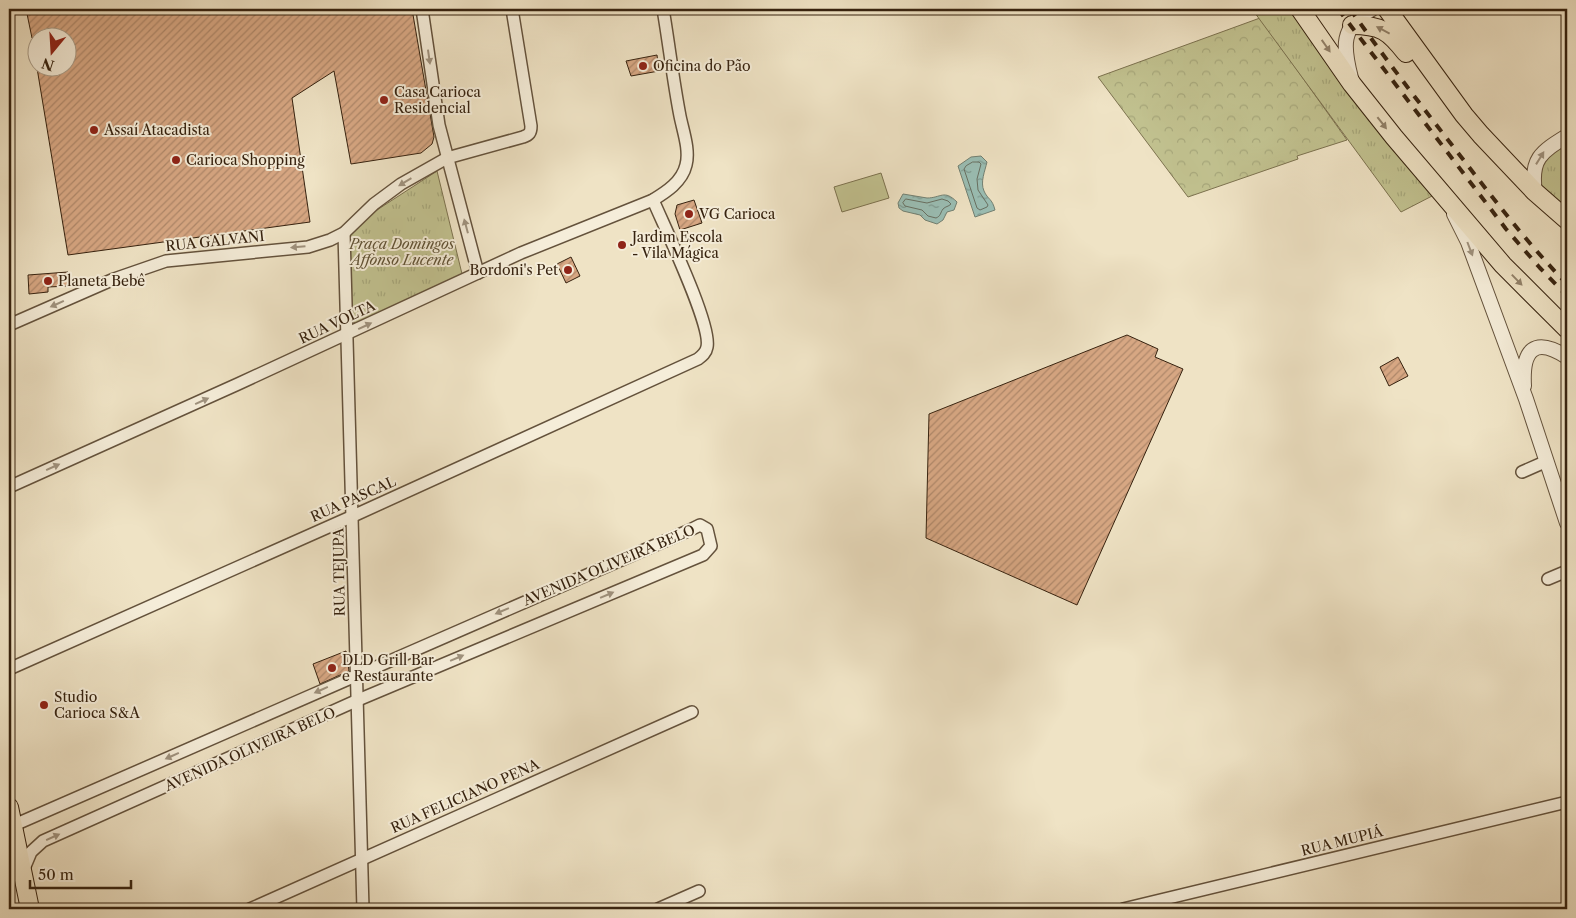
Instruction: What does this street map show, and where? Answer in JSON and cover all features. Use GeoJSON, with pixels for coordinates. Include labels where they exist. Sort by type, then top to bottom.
{"type":"FeatureCollection","features":[{"type":"Feature","properties":{"kind":"main road"},"geometry":{"type":"LineString","coordinates":[[1300,9],[1352,84],[1394,137],[1504,265],[1567,329]]}},
{"type":"Feature","properties":{"kind":"main road"},"geometry":{"type":"LineString","coordinates":[[1388,9],[1464,115],[1535,192]]}},
{"type":"Feature","properties":{"kind":"main road"},"geometry":{"type":"LineString","coordinates":[[1352,25],[1374,26],[1388,32],[1482,149],[1567,220]]}},
{"type":"Feature","properties":{"kind":"main road"},"geometry":{"type":"LineString","coordinates":[[9,807],[10,827],[30,909]]}},
{"type":"Feature","properties":{"kind":"street"},"geometry":{"type":"LineString","coordinates":[[422,9],[439,125],[478,273]]}},
{"type":"Feature","properties":{"kind":"street"},"geometry":{"type":"LineString","coordinates":[[344,233],[374,204],[401,184],[448,158],[523,137],[531,131],[512,9]]}},
{"type":"Feature","properties":{"kind":"street","name":"RUA VOLTA"},"geometry":{"type":"LineString","coordinates":[[9,487],[346,335],[521,253],[653,200],[667,192],[676,183],[686,166],[688,154],[663,9]]}},
{"type":"Feature","properties":{"kind":"street"},"geometry":{"type":"LineString","coordinates":[[1352,84],[1345,48],[1346,38],[1352,25],[1359,17],[1372,9]]}},
{"type":"Feature","properties":{"kind":"street"},"geometry":{"type":"LineString","coordinates":[[1535,192],[1534,173],[1538,158],[1567,136]]}},
{"type":"Feature","properties":{"kind":"street","name":"RUA PASCAL"},"geometry":{"type":"LineString","coordinates":[[9,669],[353,516],[698,359],[706,351],[708,346],[707,338],[693,293],[653,200]]}},
{"type":"Feature","properties":{"kind":"street"},"geometry":{"type":"LineString","coordinates":[[1450,204],[1468,242],[1526,399],[1567,523]]}},
{"type":"Feature","properties":{"kind":"street","name":"RUA GALVANI"},"geometry":{"type":"LineString","coordinates":[[9,325],[144,267],[166,261],[308,247],[344,233]]}},
{"type":"Feature","properties":{"kind":"street","name":"RUA TEJUPA"},"geometry":{"type":"LineString","coordinates":[[344,233],[363,909]]}},
{"type":"Feature","properties":{"kind":"street"},"geometry":{"type":"LineString","coordinates":[[1526,399],[1523,370],[1530,351],[1545,347],[1567,357]]}},
{"type":"Feature","properties":{"kind":"street"},"geometry":{"type":"LineString","coordinates":[[1522,472],[1547,461]]}},
{"type":"Feature","properties":{"kind":"street","name":"AVENIDA OLIVEIRA BELO"},"geometry":{"type":"LineString","coordinates":[[10,827],[700,525],[707,529],[711,546],[703,555],[358,700],[43,842],[31,852],[22,872]]}},
{"type":"Feature","properties":{"kind":"street"},"geometry":{"type":"LineString","coordinates":[[1548,579],[1567,571]]}},
{"type":"Feature","properties":{"kind":"street","name":"RUA FELICIANO PENA"},"geometry":{"type":"LineString","coordinates":[[250,909],[692,712]]}},
{"type":"Feature","properties":{"kind":"street","name":"RUA MUPIÁ"},"geometry":{"type":"LineString","coordinates":[[1123,909],[1567,802]]}},
{"type":"Feature","properties":{"kind":"street"},"geometry":{"type":"LineString","coordinates":[[658,909],[699,891]]}},
{"type":"Feature","properties":{"kind":"green space"},"geometry":{"type":"Polygon","coordinates":[[[1252,9],[1291,9],[1434,195],[1401,212],[1252,9]]]}},
{"type":"Feature","properties":{"kind":"green space"},"geometry":{"type":"Polygon","coordinates":[[[1260,18],[1347,140],[1297,156],[1298,159],[1188,197],[1098,77],[1260,18]]]}},
{"type":"Feature","properties":{"kind":"green space"},"geometry":{"type":"Polygon","coordinates":[[[1567,134],[1567,210],[1545,193],[1534,176],[1540,156],[1567,134]]]}},
{"type":"Feature","properties":{"kind":"green space","name":"Praça Domingos Affonso Lucente"},"geometry":{"type":"Polygon","coordinates":[[[437,171],[463,278],[358,325],[348,318],[349,236],[357,223],[437,171]]]}},
{"type":"Feature","properties":{"kind":"green space"},"geometry":{"type":"Polygon","coordinates":[[[881,173],[889,198],[842,212],[834,187],[881,173]]]}},
{"type":"Feature","properties":{"kind":"water"},"geometry":{"type":"Polygon","coordinates":[[[981,156],[987,162],[983,176],[983,188],[985,194],[993,203],[995,210],[975,217],[958,166],[971,157],[981,156]]]}},
{"type":"Feature","properties":{"kind":"water"},"geometry":{"type":"Polygon","coordinates":[[[903,194],[927,198],[945,195],[957,202],[954,210],[947,212],[943,220],[937,224],[925,220],[920,215],[903,211],[899,208],[898,203],[903,194]]]}},
{"type":"Feature","properties":{"kind":"building","name":"Carioca Shopping"},"geometry":{"type":"Polygon","coordinates":[[[26,9],[412,9],[434,137],[432,144],[421,153],[351,164],[334,71],[292,98],[310,222],[68,255],[39,78],[78,78],[78,28],[30,28],[26,9]]]}},
{"type":"Feature","properties":{"kind":"building","name":"Oficina do Pão"},"geometry":{"type":"Polygon","coordinates":[[[657,55],[659,71],[631,76],[626,61],[657,55]]]}},
{"type":"Feature","properties":{"kind":"building","name":"VG Carioca"},"geometry":{"type":"Polygon","coordinates":[[[694,200],[702,223],[680,230],[675,214],[677,205],[694,200]]]}},
{"type":"Feature","properties":{"kind":"building","name":"Bordoni's Pet"},"geometry":{"type":"Polygon","coordinates":[[[571,257],[580,276],[566,283],[557,264],[571,257]]]}},
{"type":"Feature","properties":{"kind":"building","name":"Planeta Bebê"},"geometry":{"type":"Polygon","coordinates":[[[68,272],[69,286],[48,287],[48,292],[29,294],[28,275],[68,272]]]}},
{"type":"Feature","properties":{"kind":"building"},"geometry":{"type":"Polygon","coordinates":[[[1127,335],[1158,349],[1155,357],[1183,369],[1077,605],[926,538],[929,414],[1127,335]]]}},
{"type":"Feature","properties":{"kind":"building"},"geometry":{"type":"Polygon","coordinates":[[[1398,357],[1408,376],[1389,386],[1380,367],[1398,357]]]}},
{"type":"Feature","properties":{"kind":"building","name":"DLD Grill Bar e Restaurante"},"geometry":{"type":"Polygon","coordinates":[[[346,651],[349,671],[320,684],[313,664],[346,651]]]}},
{"type":"Feature","properties":{"kind":"railway"},"geometry":{"type":"LineString","coordinates":[[1338,9],[1506,229],[1567,296]]}},
{"type":"Feature","properties":{"kind":"railway"},"geometry":{"type":"LineString","coordinates":[[1350,9],[1500,207],[1567,284]]}},
{"type":"Feature","properties":{"kind":"place","name":"Oficina do Pão"},"geometry":{"type":"Point","coordinates":[643,66]}},
{"type":"Feature","properties":{"kind":"place","name":"Casa Carioca Residencial"},"geometry":{"type":"Point","coordinates":[384,100]}},
{"type":"Feature","properties":{"kind":"place","name":"Assaí Atacadista"},"geometry":{"type":"Point","coordinates":[94,130]}},
{"type":"Feature","properties":{"kind":"place","name":"Carioca Shopping"},"geometry":{"type":"Point","coordinates":[176,160]}},
{"type":"Feature","properties":{"kind":"place","name":"VG Carioca"},"geometry":{"type":"Point","coordinates":[689,214]}},
{"type":"Feature","properties":{"kind":"place","name":"Jardim Escola - Vila Mágica"},"geometry":{"type":"Point","coordinates":[622,245]}},
{"type":"Feature","properties":{"kind":"place","name":"Bordoni's Pet"},"geometry":{"type":"Point","coordinates":[568,270]}},
{"type":"Feature","properties":{"kind":"place","name":"Planeta Bebê"},"geometry":{"type":"Point","coordinates":[48,281]}},
{"type":"Feature","properties":{"kind":"place","name":"DLD Grill Bar e Restaurante"},"geometry":{"type":"Point","coordinates":[332,668]}},
{"type":"Feature","properties":{"kind":"place","name":"Studio Carioca S&A"},"geometry":{"type":"Point","coordinates":[44,705]}}]}
